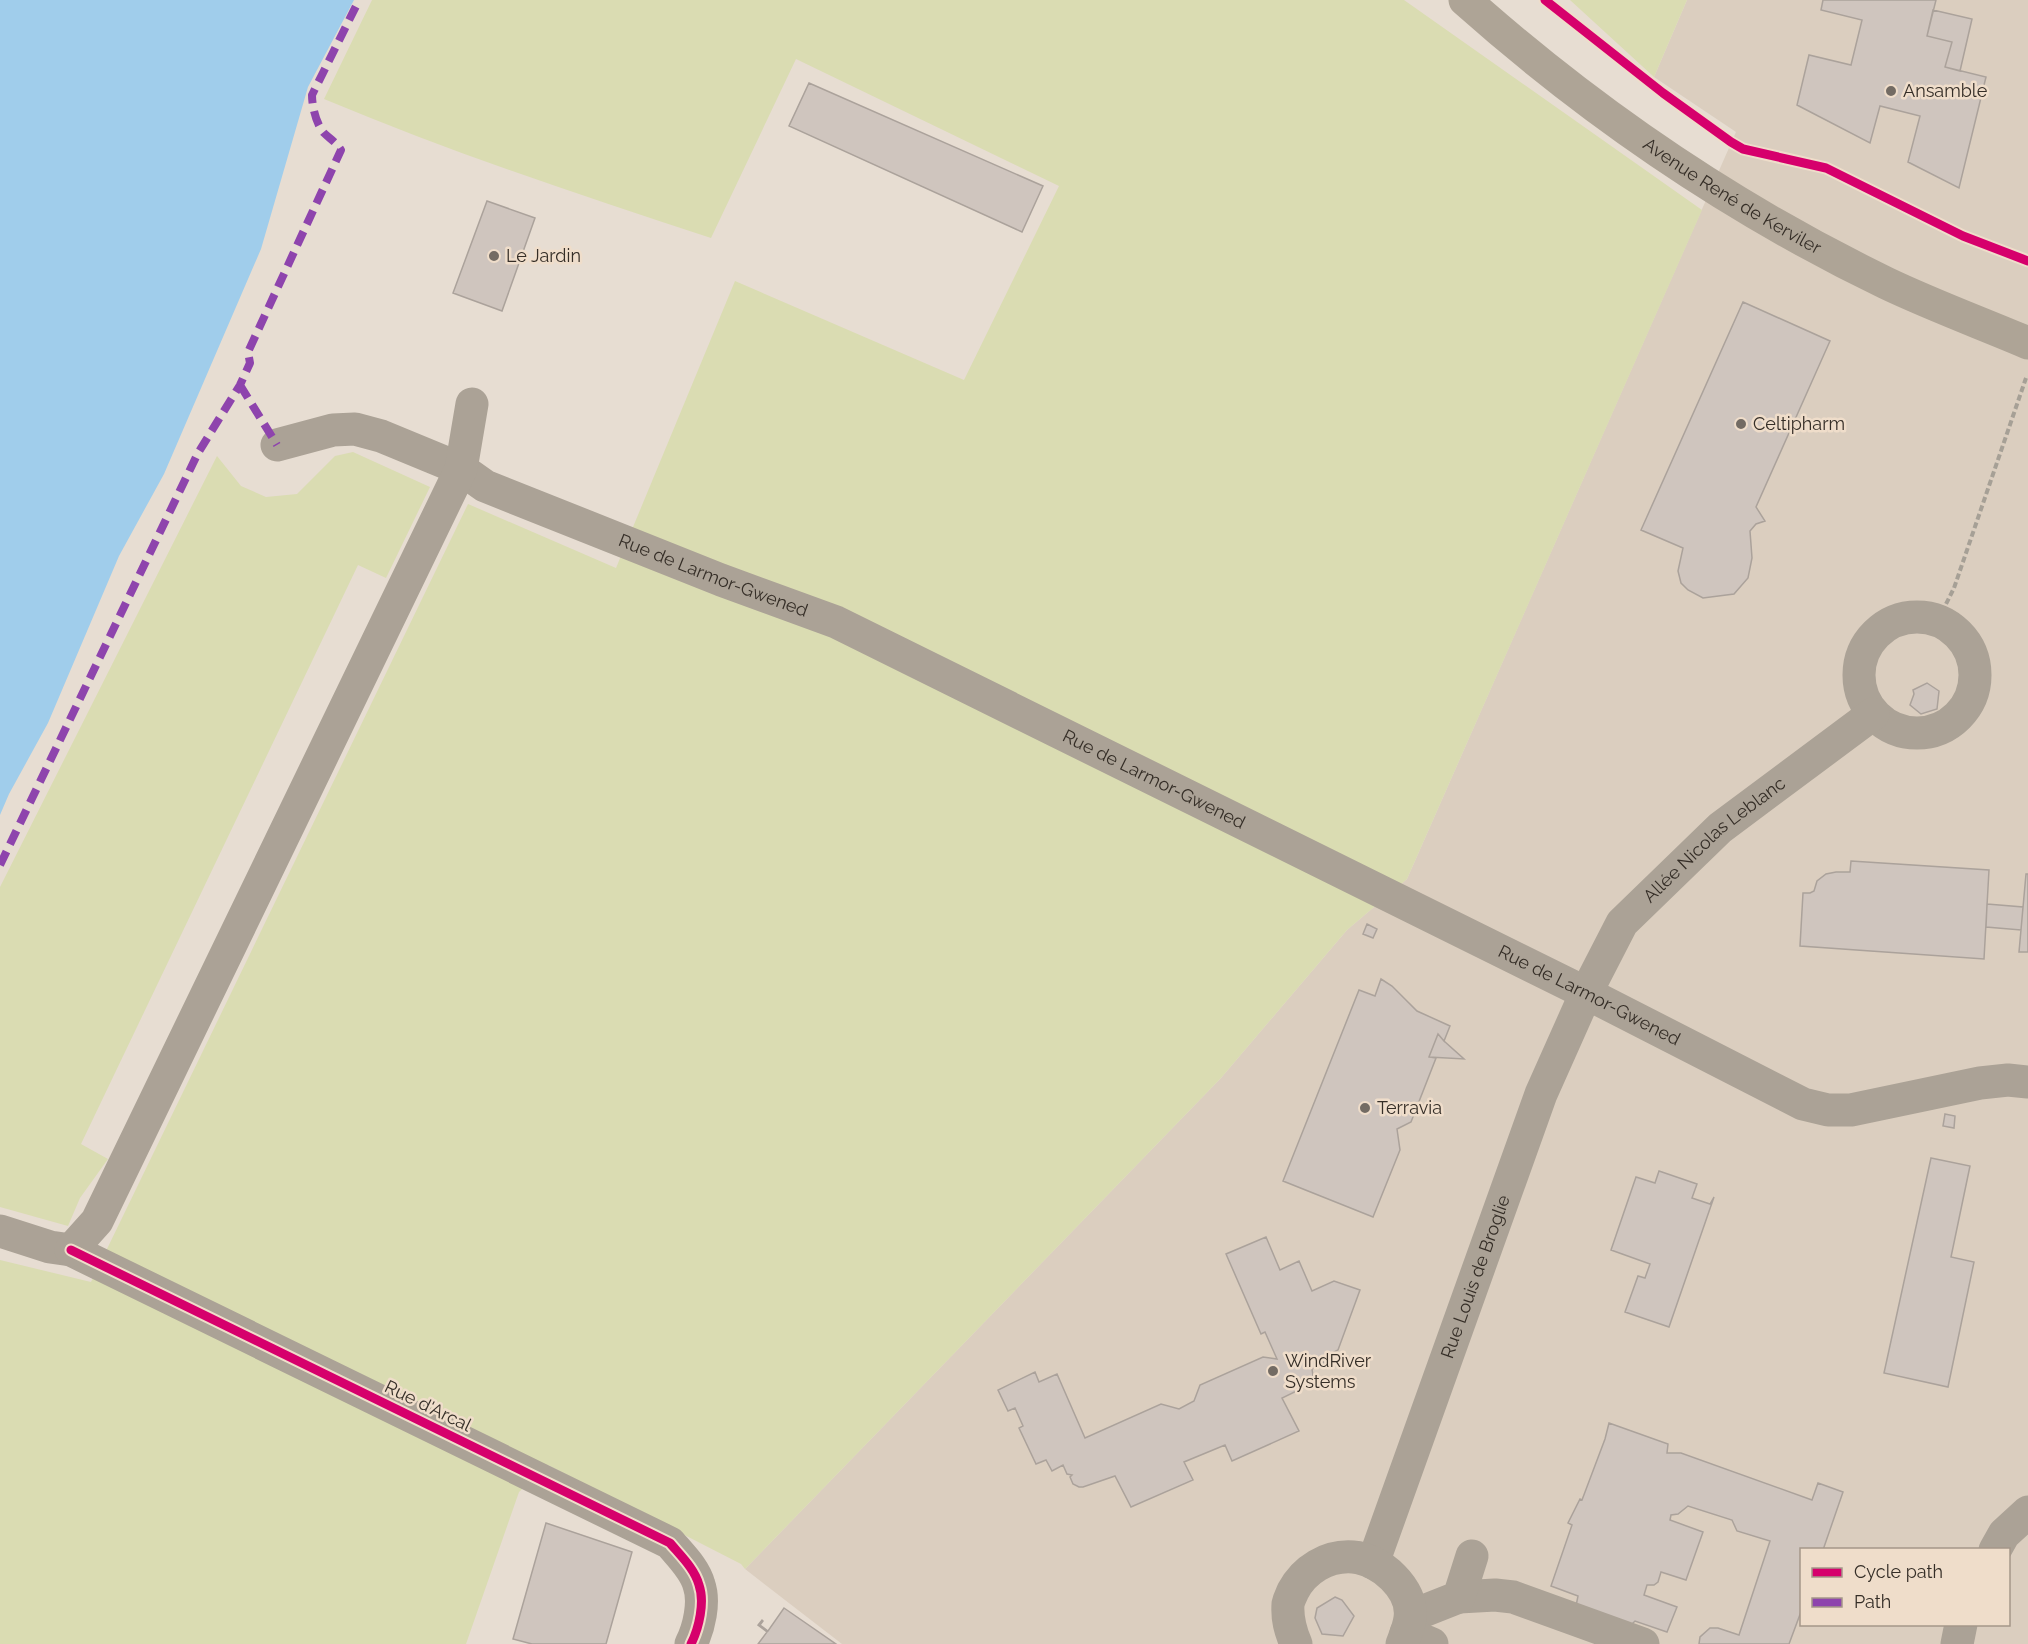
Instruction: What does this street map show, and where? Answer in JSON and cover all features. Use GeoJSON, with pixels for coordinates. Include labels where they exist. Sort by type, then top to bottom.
{"type":"FeatureCollection","features":[{"type":"Feature","properties":{"kind":"main road","name":"Avenue René de Kerviler"},"geometry":{"type":"LineString","coordinates":[[1466,0],[1535,61],[1600,111],[1692,174],[1764,219],[1886,283],[2028,343]]}},
{"type":"Feature","properties":{"kind":"street"},"geometry":{"type":"LineString","coordinates":[[71,1250],[97,1221],[461,469],[472,404]]}},
{"type":"Feature","properties":{"kind":"street","name":"Rue de Larmor-Gwened"},"geometry":{"type":"LineString","coordinates":[[277,445],[333,430],[355,429],[381,436],[461,469],[485,486],[721,580],[836,622],[1586,993],[1803,1104],[1828,1110],[1851,1110],[1980,1083],[2008,1080],[2028,1082]]}},
{"type":"Feature","properties":{"kind":"street"},"geometry":{"type":"LineString","coordinates":[[1918,616],[1938,620],[1959,634],[1972,657],[1975,675],[1972,693],[1964,709],[1949,724],[1930,732],[1909,733],[1890,727],[1874,714],[1863,698],[1858,679],[1860,659],[1868,641],[1882,627],[1899,619],[1918,616]]}},
{"type":"Feature","properties":{"kind":"street","name":"Allée Nicolas Leblanc"},"geometry":{"type":"LineString","coordinates":[[1586,993],[1622,923],[1638,907],[1720,828],[1874,714]]}},
{"type":"Feature","properties":{"kind":"street","name":"Rue Louis de Broglie"},"geometry":{"type":"LineString","coordinates":[[1373,1563],[1541,1094],[1586,993]]}},
{"type":"Feature","properties":{"kind":"street","name":"Rue d'Arcal"},"geometry":{"type":"LineString","coordinates":[[0,1231],[50,1247],[71,1250],[670,1543],[685,1560],[699,1584],[701,1602],[696,1634],[692,1644]]}},
{"type":"Feature","properties":{"kind":"street"},"geometry":{"type":"LineString","coordinates":[[1996,1548],[2004,1534],[2028,1512]]}},
{"type":"Feature","properties":{"kind":"street"},"geometry":{"type":"LineString","coordinates":[[1460,1598],[1472,1556]]}},
{"type":"Feature","properties":{"kind":"street"},"geometry":{"type":"LineString","coordinates":[[1296,1644],[1288,1626],[1288,1601],[1298,1582],[1310,1569],[1333,1559],[1353,1557],[1373,1563],[1391,1574],[1404,1591],[1413,1634],[1460,1598],[1495,1595],[1513,1597],[1643,1644]]}},
{"type":"Feature","properties":{"kind":"street"},"geometry":{"type":"LineString","coordinates":[[1957,1644],[1961,1626]]}},
{"type":"Feature","properties":{"kind":"path"},"geometry":{"type":"LineString","coordinates":[[1938,620],[1954,588],[2028,372]]}},
{"type":"Feature","properties":{"kind":"shaded area"},"geometry":{"type":"Polygon","coordinates":[[[1687,0],[2028,0],[2028,1644],[842,1644],[745,1569],[1221,1078],[1347,930],[1407,879],[1736,132],[1654,77],[1687,0]]]}},
{"type":"Feature","properties":{"kind":"green space"},"geometry":{"type":"Polygon","coordinates":[[[372,0],[1404,0],[1702,210],[1407,879],[1347,930],[1221,1078],[745,1569],[741,1564],[548,1465],[519,1492],[466,1644],[0,1644],[0,1260],[91,1282],[468,504],[616,568],[735,281],[964,380],[1059,186],[796,59],[711,238],[467,155],[324,99],[372,0]]]}},
{"type":"Feature","properties":{"kind":"green space"},"geometry":{"type":"Polygon","coordinates":[[[1570,0],[1687,0],[1654,77],[1570,0]]]}},
{"type":"Feature","properties":{"kind":"green space"},"geometry":{"type":"Polygon","coordinates":[[[353,452],[430,487],[386,578],[358,565],[81,1144],[108,1159],[80,1198],[68,1226],[0,1207],[0,887],[217,456],[241,486],[266,497],[297,494],[335,456],[353,452]]]}},
{"type":"Feature","properties":{"kind":"water"},"geometry":{"type":"Polygon","coordinates":[[[0,0],[354,0],[308,87],[261,249],[164,474],[119,556],[48,723],[0,815],[0,0]]]}},
{"type":"Feature","properties":{"kind":"building","name":"Ansamble"},"geometry":{"type":"Polygon","coordinates":[[[1823,0],[1936,0],[1927,36],[1952,42],[1945,67],[1986,77],[1959,188],[1908,162],[1920,116],[1880,106],[1870,143],[1797,105],[1809,55],[1851,65],[1862,20],[1821,10],[1823,0]]]}},
{"type":"Feature","properties":{"kind":"building"},"geometry":{"type":"Polygon","coordinates":[[[1933,10],[1972,19],[1960,71],[1945,67],[1952,42],[1927,36],[1933,10]]]}},
{"type":"Feature","properties":{"kind":"building"},"geometry":{"type":"Polygon","coordinates":[[[809,83],[1043,186],[1022,232],[789,126],[809,83]]]}},
{"type":"Feature","properties":{"kind":"building","name":"Le Jardin"},"geometry":{"type":"Polygon","coordinates":[[[487,201],[535,218],[502,311],[453,293],[487,201]]]}},
{"type":"Feature","properties":{"kind":"building","name":"Celtipharm"},"geometry":{"type":"Polygon","coordinates":[[[1743,302],[1830,341],[1756,507],[1765,521],[1756,524],[1750,531],[1752,558],[1748,578],[1734,594],[1703,598],[1688,590],[1681,583],[1678,571],[1683,548],[1641,530],[1743,302]]]}},
{"type":"Feature","properties":{"kind":"building"},"geometry":{"type":"Polygon","coordinates":[[[1927,683],[1939,691],[1937,709],[1921,714],[1910,705],[1913,690],[1927,683]]]}},
{"type":"Feature","properties":{"kind":"building"},"geometry":{"type":"Polygon","coordinates":[[[1851,861],[1989,870],[1984,959],[1800,946],[1803,893],[1814,891],[1817,881],[1826,874],[1850,872],[1851,861]]]}},
{"type":"Feature","properties":{"kind":"building"},"geometry":{"type":"Polygon","coordinates":[[[2026,874],[2028,874],[2028,952],[2019,952],[2026,874]]]}},
{"type":"Feature","properties":{"kind":"building"},"geometry":{"type":"Polygon","coordinates":[[[1987,904],[2023,907],[2021,930],[1986,927],[1987,904]]]}},
{"type":"Feature","properties":{"kind":"building"},"geometry":{"type":"Polygon","coordinates":[[[1367,924],[1377,929],[1373,938],[1363,934],[1367,924]]]}},
{"type":"Feature","properties":{"kind":"building","name":"Terravia"},"geometry":{"type":"Polygon","coordinates":[[[1381,979],[1392,986],[1417,1011],[1450,1026],[1444,1041],[1438,1034],[1429,1057],[1436,1058],[1411,1122],[1397,1129],[1400,1150],[1373,1217],[1283,1181],[1359,990],[1375,996],[1381,979]]]}},
{"type":"Feature","properties":{"kind":"building"},"geometry":{"type":"Polygon","coordinates":[[[1438,1034],[1444,1041],[1464,1059],[1429,1057],[1438,1034]]]}},
{"type":"Feature","properties":{"kind":"building"},"geometry":{"type":"Polygon","coordinates":[[[1945,1114],[1955,1116],[1954,1128],[1943,1126],[1945,1114]]]}},
{"type":"Feature","properties":{"kind":"building"},"geometry":{"type":"Polygon","coordinates":[[[1931,1158],[1970,1166],[1951,1257],[1974,1262],[1948,1387],[1884,1373],[1931,1158]]]}},
{"type":"Feature","properties":{"kind":"building"},"geometry":{"type":"Polygon","coordinates":[[[1659,1171],[1697,1184],[1692,1198],[1710,1204],[1714,1197],[1669,1327],[1625,1312],[1638,1276],[1645,1278],[1650,1264],[1611,1250],[1636,1177],[1655,1183],[1659,1171]]]}},
{"type":"Feature","properties":{"kind":"building","name":"WindRiver Systems"},"geometry":{"type":"Polygon","coordinates":[[[1266,1237],[1280,1270],[1299,1261],[1312,1291],[1334,1281],[1360,1290],[1338,1350],[1321,1359],[1324,1363],[1312,1369],[1313,1376],[1307,1386],[1282,1398],[1299,1431],[1232,1461],[1225,1445],[1184,1462],[1193,1480],[1131,1507],[1115,1476],[1079,1487],[1073,1484],[1070,1477],[1072,1475],[1067,1474],[1063,1465],[1052,1471],[1046,1460],[1036,1464],[1019,1428],[1023,1426],[1015,1408],[1008,1411],[998,1390],[1035,1372],[1039,1382],[1057,1374],[1085,1438],[1161,1404],[1179,1409],[1194,1401],[1200,1385],[1263,1357],[1277,1359],[1265,1332],[1261,1334],[1226,1254],[1266,1237]]]}},
{"type":"Feature","properties":{"kind":"building"},"geometry":{"type":"Polygon","coordinates":[[[1609,1423],[1668,1444],[1667,1453],[1681,1453],[1812,1500],[1818,1483],[1843,1492],[1824,1548],[1800,1548],[1800,1614],[1789,1644],[1699,1644],[1700,1637],[1710,1628],[1718,1628],[1739,1635],[1770,1541],[1737,1531],[1732,1520],[1688,1506],[1678,1514],[1671,1515],[1670,1520],[1703,1532],[1686,1580],[1661,1572],[1658,1582],[1654,1585],[1647,1585],[1644,1595],[1677,1607],[1667,1632],[1635,1621],[1631,1625],[1576,1606],[1578,1596],[1551,1586],[1572,1525],[1568,1523],[1580,1499],[1582,1500],[1609,1423]]]}},
{"type":"Feature","properties":{"kind":"building"},"geometry":{"type":"Polygon","coordinates":[[[546,1523],[632,1552],[606,1644],[532,1644],[513,1639],[546,1523]]]}},
{"type":"Feature","properties":{"kind":"building"},"geometry":{"type":"Polygon","coordinates":[[[1335,1597],[1342,1600],[1354,1616],[1343,1636],[1322,1634],[1315,1618],[1317,1608],[1335,1597]]]}},
{"type":"Feature","properties":{"kind":"building"},"geometry":{"type":"Polygon","coordinates":[[[784,1608],[836,1644],[758,1644],[767,1632],[758,1625],[762,1620],[760,1625],[768,1631],[784,1608]]]}},
{"type":"Feature","properties":{"kind":"marked path"},"geometry":{"type":"LineString","coordinates":[[0,865],[198,453],[240,385],[250,363],[248,352],[341,150],[319,125],[312,95],[359,0]]}},
{"type":"Feature","properties":{"kind":"marked path"},"geometry":{"type":"LineString","coordinates":[[240,385],[277,445]]}},
{"type":"Feature","properties":{"kind":"cycle path"},"geometry":{"type":"LineString","coordinates":[[1545,0],[1663,93],[1743,149],[1826,168],[1963,236],[2028,261]]}},
{"type":"Feature","properties":{"kind":"cycle path"},"geometry":{"type":"LineString","coordinates":[[71,1250],[670,1543],[694,1573],[701,1592],[700,1615],[691,1644]]}},
{"type":"Feature","properties":{"kind":"place","name":"Ansamble"},"geometry":{"type":"Point","coordinates":[1891,91]}},
{"type":"Feature","properties":{"kind":"place","name":"Le Jardin"},"geometry":{"type":"Point","coordinates":[494,256]}},
{"type":"Feature","properties":{"kind":"place","name":"Celtipharm"},"geometry":{"type":"Point","coordinates":[1741,424]}},
{"type":"Feature","properties":{"kind":"place","name":"Terravia"},"geometry":{"type":"Point","coordinates":[1365,1108]}},
{"type":"Feature","properties":{"kind":"place","name":"WindRiver Systems"},"geometry":{"type":"Point","coordinates":[1273,1371]}}]}
